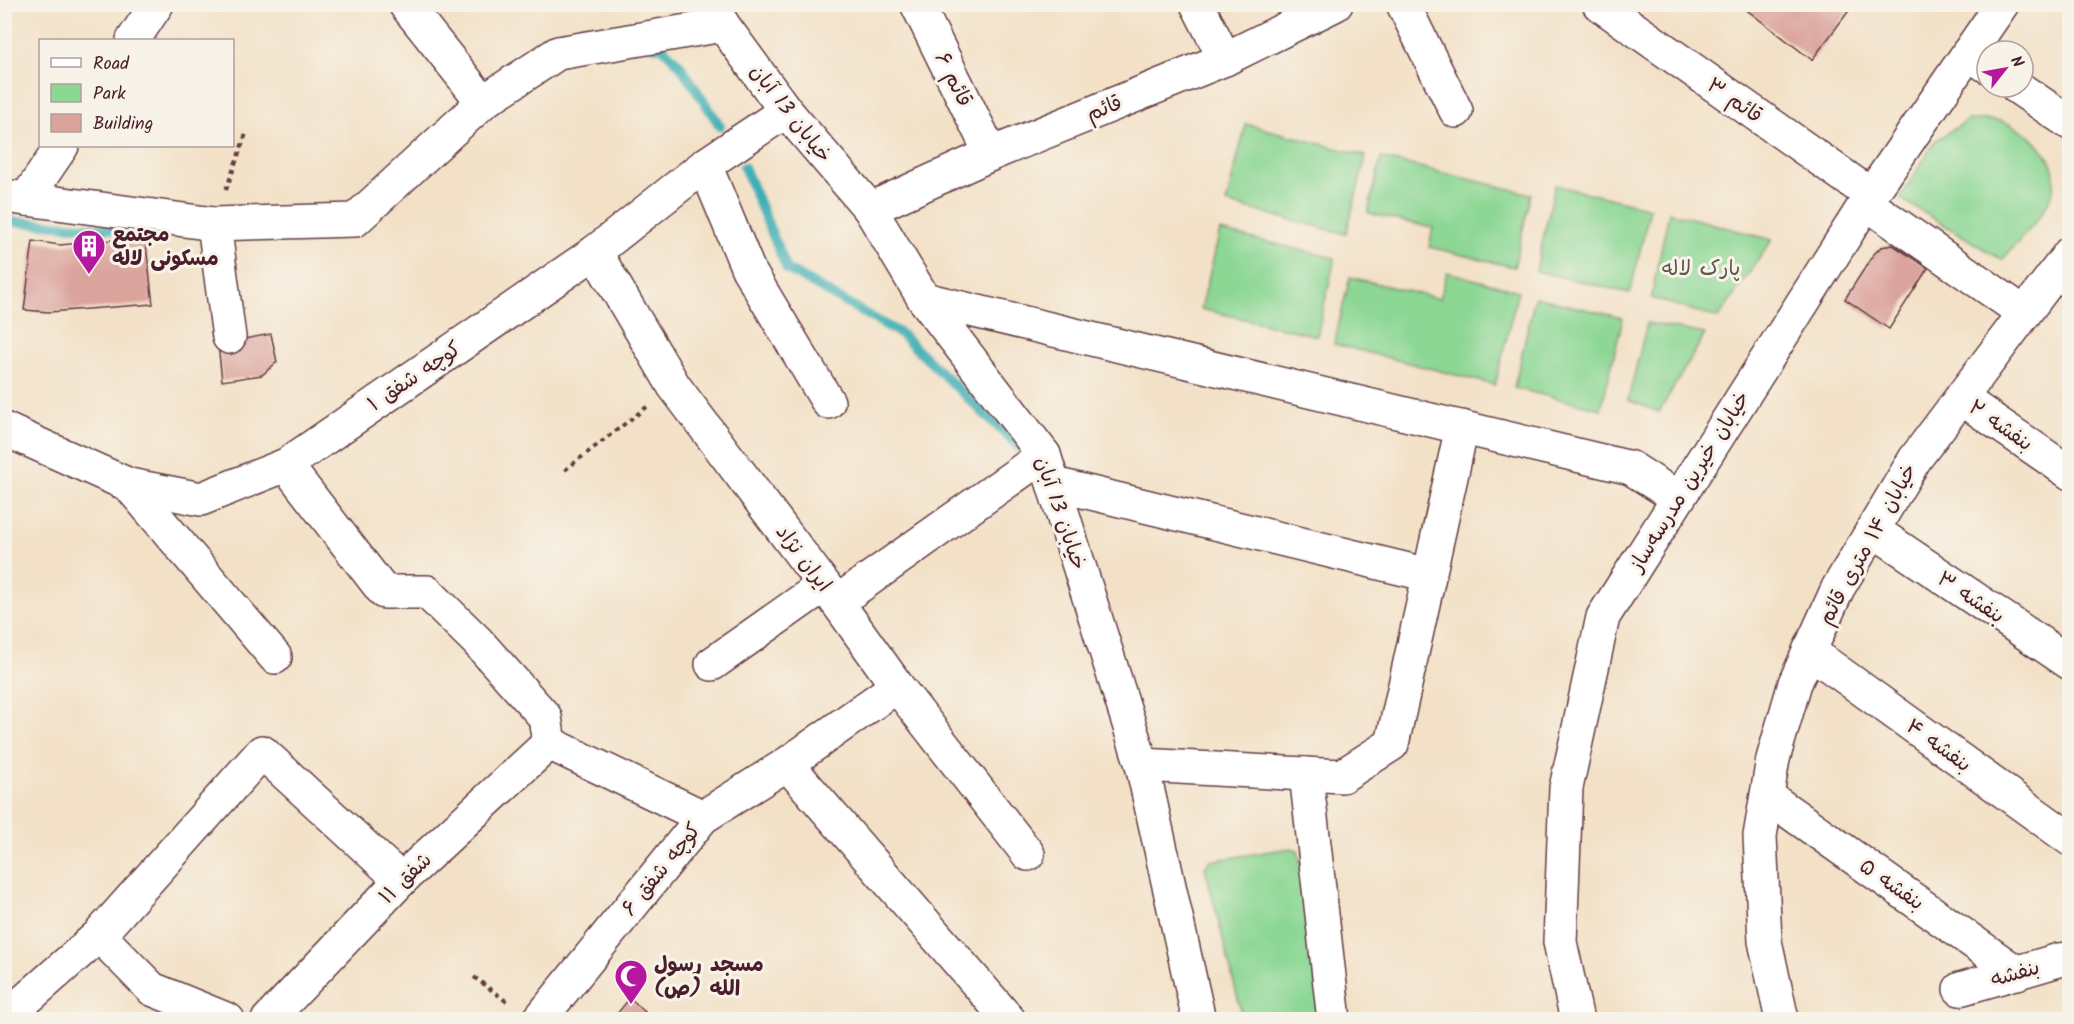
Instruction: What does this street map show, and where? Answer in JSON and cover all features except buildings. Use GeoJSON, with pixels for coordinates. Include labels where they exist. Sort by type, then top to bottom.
{"type":"FeatureCollection","features":[{"type":"Feature","properties":{"kind":"street"},"geometry":{"type":"LineString","coordinates":[[405,4],[483,102]]}},
{"type":"Feature","properties":{"kind":"street","name":"قائم ۶"},"geometry":{"type":"LineString","coordinates":[[917,4],[991,154]]}},
{"type":"Feature","properties":{"kind":"street"},"geometry":{"type":"LineString","coordinates":[[1197,4],[1225,59]]}},
{"type":"Feature","properties":{"kind":"street","name":"قائم"},"geometry":{"type":"LineString","coordinates":[[870,209],[991,154],[1225,59],[1336,4]]}},
{"type":"Feature","properties":{"kind":"street"},"geometry":{"type":"LineString","coordinates":[[1402,4],[1456,111]]}},
{"type":"Feature","properties":{"kind":"street","name":"قائم ۳"},"geometry":{"type":"LineString","coordinates":[[1599,4],[2024,314]]}},
{"type":"Feature","properties":{"kind":"street","name":"خیابان خیرین مدرسه‌ساز"},"geometry":{"type":"LineString","coordinates":[[1986,39],[2002,4]]}},
{"type":"Feature","properties":{"kind":"street"},"geometry":{"type":"LineString","coordinates":[[135,39],[155,6]]}},
{"type":"Feature","properties":{"kind":"street"},"geometry":{"type":"LineString","coordinates":[[15,197],[214,224],[355,220],[483,102],[558,53],[717,15]]}},
{"type":"Feature","properties":{"kind":"street","name":"خیابان 13 آبان"},"geometry":{"type":"LineString","coordinates":[[717,15],[786,111],[870,209],[924,299],[1049,470],[1142,765],[1199,1020]]}},
{"type":"Feature","properties":{"kind":"street","name":"خیابان خیرین مدرسه‌ساز"},"geometry":{"type":"LineString","coordinates":[[1577,1020],[1560,942],[1566,789],[1603,617],[1868,199],[1975,62]]}},
{"type":"Feature","properties":{"kind":"street"},"geometry":{"type":"LineString","coordinates":[[2035,99],[2070,123]]}},
{"type":"Feature","properties":{"kind":"street","name":"کوچه شفق ۱"},"geometry":{"type":"LineString","coordinates":[[4,429],[129,485],[201,499],[286,465],[595,252],[705,165],[786,111]]}},
{"type":"Feature","properties":{"kind":"street"},"geometry":{"type":"LineString","coordinates":[[15,197],[61,147]]}},
{"type":"Feature","properties":{"kind":"street"},"geometry":{"type":"LineString","coordinates":[[705,165],[747,269],[828,402]]}},
{"type":"Feature","properties":{"kind":"street"},"geometry":{"type":"LineString","coordinates":[[214,224],[229,337]]}},
{"type":"Feature","properties":{"kind":"street","name":"ایران نژاد"},"geometry":{"type":"LineString","coordinates":[[595,252],[674,386],[830,593],[897,687],[1028,854]]}},
{"type":"Feature","properties":{"kind":"street","name":"خیابان ۱۴ متری قائم"},"geometry":{"type":"LineString","coordinates":[[1782,1020],[1765,941],[1760,836],[1773,759],[1795,683],[1838,588],[1915,459],[2024,314],[2058,291],[2070,253]]}},
{"type":"Feature","properties":{"kind":"street"},"geometry":{"type":"LineString","coordinates":[[924,299],[1631,468],[1678,498]]}},
{"type":"Feature","properties":{"kind":"street","name":"بنفشه ۲"},"geometry":{"type":"LineString","coordinates":[[1961,398],[2070,473]]}},
{"type":"Feature","properties":{"kind":"street"},"geometry":{"type":"LineString","coordinates":[[1142,765],[1341,776],[1392,744],[1462,428]]}},
{"type":"Feature","properties":{"kind":"street"},"geometry":{"type":"LineString","coordinates":[[286,465],[384,592],[427,592],[477,641],[545,717],[549,743],[703,817]]}},
{"type":"Feature","properties":{"kind":"street"},"geometry":{"type":"LineString","coordinates":[[712,664],[830,593],[1049,470],[1429,575]]}},
{"type":"Feature","properties":{"kind":"street"},"geometry":{"type":"LineString","coordinates":[[129,485],[274,657]]}},
{"type":"Feature","properties":{"kind":"street","name":"بنفشه ۳"},"geometry":{"type":"LineString","coordinates":[[1873,530],[2070,663]]}},
{"type":"Feature","properties":{"kind":"street","name":"بنفشه ۴"},"geometry":{"type":"LineString","coordinates":[[1809,651],[2070,839]]}},
{"type":"Feature","properties":{"kind":"street","name":"کوچه شفق ۶"},"geometry":{"type":"LineString","coordinates":[[525,1012],[703,817],[787,764],[897,687]]}},
{"type":"Feature","properties":{"kind":"street","name":"شفق ۱۱"},"geometry":{"type":"LineString","coordinates":[[268,1020],[401,880],[549,743]]}},
{"type":"Feature","properties":{"kind":"street"},"geometry":{"type":"LineString","coordinates":[[4,1018],[99,935],[262,752],[401,880]]}},
{"type":"Feature","properties":{"kind":"street"},"geometry":{"type":"LineString","coordinates":[[787,764],[1009,1020]]}},
{"type":"Feature","properties":{"kind":"street"},"geometry":{"type":"LineString","coordinates":[[1306,774],[1334,1020]]}},
{"type":"Feature","properties":{"kind":"street","name":"بنفشه ۵"},"geometry":{"type":"LineString","coordinates":[[1767,796],[2017,973]]}},
{"type":"Feature","properties":{"kind":"street"},"geometry":{"type":"LineString","coordinates":[[99,935],[152,988],[228,1020]]}},
{"type":"Feature","properties":{"kind":"street","name":"بنفشه"},"geometry":{"type":"LineString","coordinates":[[1960,989],[2070,959]]}},
{"type":"Feature","properties":{"kind":"path"},"geometry":{"type":"LineString","coordinates":[[214,224],[247,131]]}},
{"type":"Feature","properties":{"kind":"path"},"geometry":{"type":"LineString","coordinates":[[565,470],[674,386]]}},
{"type":"Feature","properties":{"kind":"path"},"geometry":{"type":"LineString","coordinates":[[474,977],[525,1012]]}},
{"type":"Feature","properties":{"kind":"green space"},"geometry":{"type":"Polygon","coordinates":[[[1968,120],[2000,121],[2021,130],[2040,146],[2052,166],[2053,189],[2045,209],[2002,260],[1900,198],[1935,141],[1968,120]]]}},
{"type":"Feature","properties":{"kind":"green space"},"geometry":{"type":"Polygon","coordinates":[[[1246,124],[1366,156],[1346,234],[1226,203],[1246,124]]]}},
{"type":"Feature","properties":{"kind":"green space"},"geometry":{"type":"Polygon","coordinates":[[[1381,158],[1531,194],[1514,267],[1429,247],[1433,228],[1368,213],[1381,158]]]}},
{"type":"Feature","properties":{"kind":"green space"},"geometry":{"type":"Polygon","coordinates":[[[1555,185],[1650,208],[1630,293],[1536,271],[1555,185]]]}},
{"type":"Feature","properties":{"kind":"green space","name":"پارک لاله"},"geometry":{"type":"Polygon","coordinates":[[[1669,212],[1772,240],[1718,318],[1651,298],[1669,212]]]}},
{"type":"Feature","properties":{"kind":"green space"},"geometry":{"type":"Polygon","coordinates":[[[1220,231],[1335,258],[1317,336],[1201,309],[1220,231]]]}},
{"type":"Feature","properties":{"kind":"green space"},"geometry":{"type":"Polygon","coordinates":[[[1447,272],[1518,291],[1495,385],[1334,344],[1350,277],[1440,299],[1447,272]]]}},
{"type":"Feature","properties":{"kind":"green space"},"geometry":{"type":"Polygon","coordinates":[[[1535,297],[1623,318],[1601,409],[1514,388],[1535,297]]]}},
{"type":"Feature","properties":{"kind":"green space"},"geometry":{"type":"Polygon","coordinates":[[[1647,323],[1705,334],[1659,412],[1628,400],[1647,323]]]}},
{"type":"Feature","properties":{"kind":"green space"},"geometry":{"type":"Polygon","coordinates":[[[1291,848],[1298,850],[1300,859],[1322,1019],[1243,1019],[1205,867],[1210,861],[1291,848]]]}},
{"type":"Feature","properties":{"kind":"waterway"},"geometry":{"type":"LineString","coordinates":[[655,47],[661,46],[680,65],[720,126]]}},
{"type":"Feature","properties":{"kind":"waterway"},"geometry":{"type":"LineString","coordinates":[[744,167],[787,269],[901,334],[1021,449]]}},
{"type":"Feature","properties":{"kind":"waterway"},"geometry":{"type":"LineString","coordinates":[[4,221],[166,233]]}},
{"type":"Feature","properties":{"kind":"place","name":"مجتمع مسکونی لاله"},"geometry":{"type":"Point","coordinates":[89,275]}},
{"type":"Feature","properties":{"kind":"place","name":"مسجد رسول الله (ص)"},"geometry":{"type":"Point","coordinates":[631,1005]}}]}
